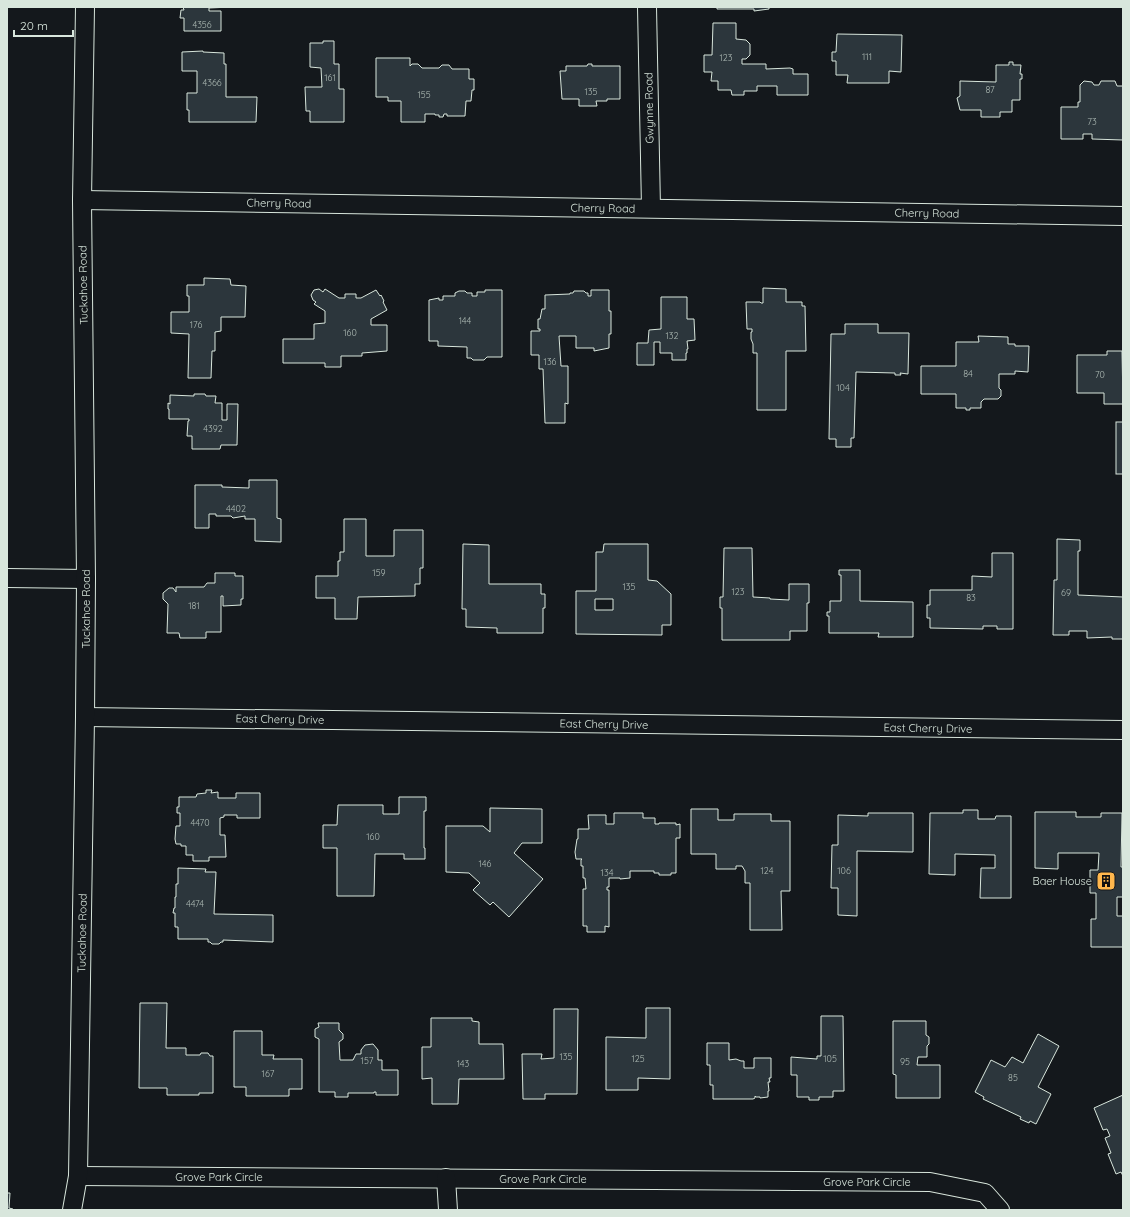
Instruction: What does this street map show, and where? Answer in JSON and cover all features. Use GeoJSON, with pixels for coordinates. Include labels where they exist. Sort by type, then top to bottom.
{"type":"FeatureCollection","features":[{"type":"Feature","properties":{"kind":"street","name":"Tuckahoe Road"},"geometry":{"type":"LineString","coordinates":[[72,1210],[78,1176],[85,717],[86,579],[82,200],[85,7]]}},
{"type":"Feature","properties":{"kind":"street","name":"Gwynne Road"},"geometry":{"type":"LineString","coordinates":[[648,7],[651,208]]}},
{"type":"Feature","properties":{"kind":"street","name":"Cherry Road"},"geometry":{"type":"LineString","coordinates":[[82,200],[1123,216]]}},
{"type":"Feature","properties":{"kind":"street"},"geometry":{"type":"LineString","coordinates":[[7,578],[86,579]]}},
{"type":"Feature","properties":{"kind":"street","name":"East Cherry Drive"},"geometry":{"type":"LineString","coordinates":[[85,717],[1123,730]]}},
{"type":"Feature","properties":{"kind":"street","name":"Grove Park Circle"},"geometry":{"type":"LineString","coordinates":[[78,1176],[930,1182],[985,1193],[1000,1210]]}},
{"type":"Feature","properties":{"kind":"street"},"geometry":{"type":"LineString","coordinates":[[446,1178],[448,1210]]}},
{"type":"Feature","properties":{"kind":"building"},"geometry":{"type":"Polygon","coordinates":[[[183,7],[231,7],[209,8],[209,11],[221,11],[221,31],[184,31],[184,18],[180,18],[181,10],[184,10],[183,7]]]}},
{"type":"Feature","properties":{"kind":"building"},"geometry":{"type":"Polygon","coordinates":[[[717,7],[769,7],[769,9],[754,11],[754,9],[717,9],[717,7]]]}},
{"type":"Feature","properties":{"kind":"building"},"geometry":{"type":"Polygon","coordinates":[[[713,23],[736,23],[736,39],[746,40],[750,44],[750,55],[746,59],[742,59],[742,64],[766,64],[766,69],[790,68],[793,69],[793,74],[808,74],[808,95],[777,95],[777,86],[757,86],[757,91],[744,91],[744,95],[732,95],[731,90],[718,90],[718,81],[711,81],[712,72],[704,72],[704,55],[712,55],[713,23]]]}},
{"type":"Feature","properties":{"kind":"building"},"geometry":{"type":"Polygon","coordinates":[[[837,34],[902,35],[901,72],[889,71],[889,83],[847,83],[848,75],[836,75],[836,61],[832,61],[832,52],[836,52],[837,34]]]}},
{"type":"Feature","properties":{"kind":"building"},"geometry":{"type":"Polygon","coordinates":[[[323,41],[334,41],[334,64],[339,64],[339,89],[344,89],[344,122],[310,122],[310,111],[306,111],[305,87],[322,87],[321,68],[310,67],[310,43],[323,43],[323,41]]]}},
{"type":"Feature","properties":{"kind":"building"},"geometry":{"type":"Polygon","coordinates":[[[203,51],[224,53],[224,64],[226,64],[226,97],[257,97],[256,122],[189,122],[187,93],[197,93],[197,71],[182,71],[182,52],[203,51]]]}},
{"type":"Feature","properties":{"kind":"building"},"geometry":{"type":"Polygon","coordinates":[[[376,58],[410,58],[410,66],[412,64],[418,64],[422,68],[439,68],[442,65],[449,65],[452,69],[469,69],[469,79],[474,79],[474,90],[472,90],[471,101],[466,101],[465,116],[447,116],[447,114],[444,114],[443,117],[439,117],[439,115],[435,114],[425,114],[425,122],[401,122],[401,101],[388,101],[388,97],[376,97],[376,58]]]}},
{"type":"Feature","properties":{"kind":"building"},"geometry":{"type":"Polygon","coordinates":[[[1009,62],[1013,62],[1013,65],[1021,65],[1020,74],[1022,74],[1022,79],[1020,79],[1020,100],[1012,100],[1012,112],[1000,112],[1000,117],[981,117],[981,110],[960,110],[957,98],[960,96],[960,81],[996,82],[996,65],[1009,65],[1009,62]]]}},
{"type":"Feature","properties":{"kind":"building"},"geometry":{"type":"Polygon","coordinates":[[[588,64],[592,64],[592,66],[620,66],[620,99],[596,101],[597,106],[579,106],[579,99],[562,99],[560,71],[566,71],[566,66],[587,66],[588,64]]]}},
{"type":"Feature","properties":{"kind":"building"},"geometry":{"type":"Polygon","coordinates":[[[1084,81],[1092,82],[1094,85],[1099,85],[1101,81],[1115,81],[1117,86],[1123,86],[1123,140],[1092,139],[1092,134],[1083,134],[1083,139],[1061,139],[1061,107],[1078,107],[1078,102],[1080,102],[1080,85],[1084,81]]]}},
{"type":"Feature","properties":{"kind":"building"},"geometry":{"type":"Polygon","coordinates":[[[204,278],[230,279],[231,285],[246,286],[245,317],[221,317],[221,331],[215,332],[215,351],[212,351],[211,378],[188,378],[189,334],[171,333],[171,312],[189,312],[187,285],[204,285],[204,278]]]}},
{"type":"Feature","properties":{"kind":"building"},"geometry":{"type":"Polygon","coordinates":[[[763,288],[786,289],[786,302],[802,302],[802,306],[805,306],[806,351],[786,351],[786,410],[757,410],[757,353],[753,353],[753,344],[751,339],[752,329],[747,329],[746,302],[763,303],[763,288]]]}},
{"type":"Feature","properties":{"kind":"building"},"geometry":{"type":"Polygon","coordinates":[[[319,289],[323,292],[325,289],[339,298],[345,298],[345,294],[356,294],[356,298],[361,298],[376,290],[380,296],[381,295],[387,310],[371,319],[371,325],[387,325],[387,351],[362,353],[362,356],[341,356],[341,367],[325,367],[325,363],[283,363],[283,339],[314,339],[314,324],[325,323],[325,311],[314,304],[316,302],[313,300],[311,295],[314,290],[319,289]]]}},
{"type":"Feature","properties":{"kind":"building"},"geometry":{"type":"Polygon","coordinates":[[[485,290],[502,290],[502,357],[487,357],[484,360],[473,360],[471,358],[467,358],[467,347],[438,346],[438,341],[429,341],[429,300],[439,298],[439,300],[443,300],[443,296],[455,296],[455,293],[459,291],[465,291],[467,293],[472,293],[472,296],[477,296],[477,292],[485,292],[485,290]]]}},
{"type":"Feature","properties":{"kind":"building"},"geometry":{"type":"Polygon","coordinates":[[[591,290],[609,290],[611,334],[609,334],[609,348],[594,351],[594,348],[576,348],[576,336],[559,336],[561,366],[568,366],[568,404],[565,403],[565,423],[545,423],[543,369],[539,369],[539,355],[531,355],[531,331],[540,331],[540,329],[538,329],[538,319],[540,319],[542,309],[545,309],[545,295],[570,294],[574,291],[584,291],[588,293],[588,296],[591,296],[591,290]]]}},
{"type":"Feature","properties":{"kind":"building"},"geometry":{"type":"Polygon","coordinates":[[[661,297],[687,297],[687,319],[694,319],[695,340],[687,341],[688,349],[686,353],[686,360],[672,360],[672,353],[660,353],[660,342],[654,342],[654,365],[637,365],[637,343],[648,343],[649,330],[661,329],[661,297]]]}},
{"type":"Feature","properties":{"kind":"building"},"geometry":{"type":"Polygon","coordinates":[[[845,324],[878,324],[878,333],[909,333],[908,374],[900,373],[901,375],[895,375],[895,373],[856,372],[854,438],[851,438],[851,447],[836,447],[836,439],[829,439],[831,334],[845,334],[845,324]]]}},
{"type":"Feature","properties":{"kind":"building"},"geometry":{"type":"Polygon","coordinates":[[[978,336],[1008,337],[1008,344],[1015,344],[1015,346],[1029,346],[1028,372],[1015,371],[1015,374],[999,374],[999,388],[1001,390],[1001,396],[998,399],[984,399],[981,402],[981,408],[970,408],[970,410],[966,410],[966,408],[956,408],[956,394],[921,394],[921,366],[956,366],[956,342],[979,342],[978,336]]]}},
{"type":"Feature","properties":{"kind":"building"},"geometry":{"type":"Polygon","coordinates":[[[1107,351],[1122,351],[1123,404],[1104,404],[1104,393],[1077,393],[1077,355],[1107,355],[1107,351]]]}},
{"type":"Feature","properties":{"kind":"building"},"geometry":{"type":"Polygon","coordinates":[[[194,394],[216,396],[215,403],[222,403],[222,420],[227,420],[227,404],[238,404],[237,445],[221,445],[220,449],[192,449],[192,436],[187,436],[189,419],[169,419],[168,403],[170,404],[170,395],[194,396],[194,394]]]}},
{"type":"Feature","properties":{"kind":"building"},"geometry":{"type":"Polygon","coordinates":[[[1116,422],[1123,422],[1123,474],[1116,474],[1116,422]]]}},
{"type":"Feature","properties":{"kind":"building"},"geometry":{"type":"Polygon","coordinates":[[[249,480],[277,480],[277,518],[281,519],[281,542],[255,541],[255,519],[245,519],[245,516],[233,518],[231,516],[216,516],[216,514],[209,514],[209,528],[195,528],[195,485],[222,485],[222,487],[249,488],[249,480]]]}},
{"type":"Feature","properties":{"kind":"building"},"geometry":{"type":"Polygon","coordinates":[[[344,519],[366,519],[366,556],[394,556],[394,530],[423,530],[423,568],[420,568],[420,584],[415,584],[415,596],[358,597],[357,619],[335,619],[335,598],[316,598],[316,576],[338,576],[338,561],[340,561],[340,552],[344,552],[344,519]]]}},
{"type":"Feature","properties":{"kind":"building"},"geometry":{"type":"Polygon","coordinates":[[[1057,539],[1080,540],[1080,551],[1078,551],[1078,595],[1123,597],[1123,639],[1112,639],[1112,637],[1087,638],[1087,631],[1069,631],[1069,635],[1053,635],[1054,580],[1057,580],[1057,539]]]}},
{"type":"Feature","properties":{"kind":"building"},"geometry":{"type":"Polygon","coordinates":[[[463,544],[489,545],[489,584],[541,584],[541,594],[545,594],[545,608],[543,608],[543,633],[497,633],[497,628],[466,627],[466,609],[462,609],[463,544]]]}},
{"type":"Feature","properties":{"kind":"building"},"geometry":{"type":"Polygon","coordinates":[[[604,544],[648,544],[648,580],[657,581],[671,594],[671,625],[662,625],[662,635],[576,634],[576,591],[596,591],[596,552],[603,552],[604,544]],[[595,599],[595,610],[613,610],[613,599],[595,599]]]}},
{"type":"Feature","properties":{"kind":"building"},"geometry":{"type":"Polygon","coordinates":[[[724,548],[752,548],[753,597],[789,600],[789,584],[809,584],[807,631],[790,631],[790,640],[722,640],[722,608],[720,608],[720,597],[723,597],[724,548]]]}},
{"type":"Feature","properties":{"kind":"building"},"geometry":{"type":"Polygon","coordinates":[[[992,553],[1013,553],[1013,629],[997,629],[997,626],[983,626],[983,629],[930,628],[930,618],[927,618],[927,605],[930,605],[930,590],[972,590],[972,576],[992,577],[992,553]]]}},
{"type":"Feature","properties":{"kind":"building"},"geometry":{"type":"Polygon","coordinates":[[[839,570],[860,570],[860,601],[913,602],[913,637],[878,637],[879,633],[829,633],[829,616],[827,616],[827,612],[830,612],[830,601],[841,601],[841,575],[839,575],[839,570]]]}},
{"type":"Feature","properties":{"kind":"building"},"geometry":{"type":"Polygon","coordinates":[[[215,573],[235,573],[235,576],[243,576],[243,599],[241,599],[241,605],[223,606],[223,596],[221,596],[221,632],[206,632],[206,638],[180,638],[179,633],[167,633],[168,604],[163,599],[163,593],[169,588],[173,588],[176,592],[176,587],[204,587],[207,583],[215,583],[215,573]]]}},
{"type":"Feature","properties":{"kind":"building"},"geometry":{"type":"Polygon","coordinates":[[[206,790],[212,790],[211,793],[218,792],[218,798],[236,798],[236,793],[260,793],[260,818],[237,818],[237,815],[224,815],[224,817],[220,818],[220,835],[225,835],[226,857],[209,857],[209,861],[193,861],[193,855],[186,855],[186,846],[176,844],[176,826],[180,826],[180,813],[177,813],[177,807],[179,807],[179,797],[196,797],[197,794],[206,793],[206,790]]]}},
{"type":"Feature","properties":{"kind":"building"},"geometry":{"type":"Polygon","coordinates":[[[399,797],[426,797],[426,811],[424,811],[425,859],[404,859],[404,854],[375,854],[374,896],[337,896],[337,848],[323,848],[323,825],[337,825],[338,805],[383,805],[383,814],[399,814],[399,797]]]}},
{"type":"Feature","properties":{"kind":"building"},"geometry":{"type":"Polygon","coordinates":[[[490,808],[542,809],[542,843],[522,843],[514,853],[543,879],[509,917],[493,902],[490,905],[473,890],[480,883],[469,873],[446,872],[446,826],[483,826],[490,832],[490,808]]]}},
{"type":"Feature","properties":{"kind":"building"},"geometry":{"type":"Polygon","coordinates":[[[691,809],[718,809],[718,820],[734,820],[734,814],[771,814],[771,821],[790,821],[790,891],[781,891],[782,930],[750,930],[750,883],[745,883],[745,871],[742,866],[736,866],[736,869],[716,869],[716,854],[691,854],[691,809]]]}},
{"type":"Feature","properties":{"kind":"building"},"geometry":{"type":"Polygon","coordinates":[[[963,810],[978,810],[978,819],[995,819],[996,816],[1011,816],[1011,898],[980,898],[981,868],[995,868],[995,855],[955,854],[955,875],[929,874],[930,813],[963,813],[963,810]]]}},
{"type":"Feature","properties":{"kind":"building","name":"Baer House"},"geometry":{"type":"Polygon","coordinates":[[[1035,812],[1076,812],[1076,817],[1101,817],[1101,813],[1122,813],[1121,867],[1123,867],[1123,897],[1117,897],[1117,916],[1123,916],[1123,947],[1091,947],[1091,919],[1096,919],[1096,893],[1090,893],[1090,870],[1098,870],[1099,853],[1058,853],[1058,869],[1035,868],[1035,812]]]}},
{"type":"Feature","properties":{"kind":"building"},"geometry":{"type":"Polygon","coordinates":[[[614,813],[643,813],[643,818],[655,818],[655,824],[680,824],[680,838],[676,838],[676,873],[671,873],[671,875],[659,875],[659,873],[654,873],[654,871],[630,871],[630,878],[609,878],[609,887],[607,887],[607,890],[609,890],[609,927],[605,926],[605,932],[587,932],[587,926],[583,926],[583,889],[586,889],[585,878],[583,878],[583,866],[581,866],[582,859],[576,859],[575,852],[578,839],[578,829],[589,829],[588,815],[606,815],[606,824],[614,824],[614,813]]]}},
{"type":"Feature","properties":{"kind":"building"},"geometry":{"type":"Polygon","coordinates":[[[868,813],[913,813],[913,852],[857,851],[857,916],[838,915],[838,888],[831,888],[832,845],[838,845],[838,815],[868,816],[868,813]]]}},
{"type":"Feature","properties":{"kind":"building"},"geometry":{"type":"Polygon","coordinates":[[[178,868],[206,869],[205,872],[216,872],[214,914],[273,915],[273,942],[223,940],[223,942],[219,944],[212,944],[208,942],[208,939],[178,939],[178,927],[175,927],[175,913],[173,913],[175,908],[176,884],[178,884],[178,868]]]}},
{"type":"Feature","properties":{"kind":"building"},"geometry":{"type":"Polygon","coordinates":[[[140,1003],[167,1003],[166,1048],[186,1048],[186,1055],[200,1055],[201,1053],[208,1053],[210,1056],[213,1056],[213,1093],[199,1093],[199,1095],[167,1095],[167,1088],[139,1088],[140,1003]]]}},
{"type":"Feature","properties":{"kind":"building"},"geometry":{"type":"Polygon","coordinates":[[[646,1008],[670,1008],[670,1079],[638,1078],[638,1090],[606,1090],[606,1037],[646,1038],[646,1008]]]}},
{"type":"Feature","properties":{"kind":"building"},"geometry":{"type":"Polygon","coordinates":[[[554,1009],[578,1009],[577,1094],[545,1094],[545,1099],[523,1099],[522,1054],[542,1054],[541,1059],[554,1058],[554,1009]]]}},
{"type":"Feature","properties":{"kind":"building"},"geometry":{"type":"Polygon","coordinates":[[[821,1016],[843,1016],[844,1091],[833,1091],[833,1097],[819,1097],[819,1100],[809,1100],[809,1097],[797,1097],[797,1075],[791,1075],[791,1057],[817,1059],[817,1056],[821,1056],[821,1016]]]}},
{"type":"Feature","properties":{"kind":"building"},"geometry":{"type":"Polygon","coordinates":[[[431,1018],[472,1018],[472,1021],[479,1022],[479,1044],[503,1044],[504,1079],[459,1079],[458,1104],[432,1104],[432,1078],[422,1079],[422,1047],[431,1047],[431,1018]]]}},
{"type":"Feature","properties":{"kind":"building"},"geometry":{"type":"Polygon","coordinates":[[[893,1021],[926,1021],[926,1035],[929,1037],[927,1057],[918,1057],[917,1065],[940,1065],[940,1098],[896,1098],[896,1075],[893,1074],[893,1021]]]}},
{"type":"Feature","properties":{"kind":"building"},"geometry":{"type":"Polygon","coordinates":[[[318,1023],[339,1023],[339,1030],[343,1034],[343,1039],[339,1042],[340,1060],[353,1060],[356,1054],[361,1054],[361,1050],[365,1045],[373,1044],[378,1050],[378,1060],[382,1060],[382,1070],[398,1070],[398,1095],[376,1095],[376,1092],[374,1092],[348,1093],[348,1097],[335,1097],[335,1092],[319,1092],[319,1039],[315,1037],[315,1029],[319,1027],[318,1023]]]}},
{"type":"Feature","properties":{"kind":"building"},"geometry":{"type":"Polygon","coordinates":[[[234,1031],[262,1031],[262,1055],[274,1055],[273,1059],[302,1059],[302,1089],[289,1089],[289,1096],[246,1096],[246,1087],[234,1087],[234,1031]]]}},
{"type":"Feature","properties":{"kind":"building"},"geometry":{"type":"Polygon","coordinates":[[[1038,1034],[1059,1046],[1038,1087],[1051,1094],[1036,1124],[1020,1119],[1021,1117],[983,1099],[984,1097],[975,1092],[991,1060],[1005,1067],[1012,1057],[1023,1063],[1038,1034]]]}},
{"type":"Feature","properties":{"kind":"building"},"geometry":{"type":"Polygon","coordinates":[[[707,1043],[729,1043],[729,1060],[736,1059],[744,1061],[744,1068],[754,1068],[754,1058],[771,1058],[771,1078],[769,1078],[770,1082],[768,1082],[768,1097],[760,1098],[755,1096],[753,1099],[713,1099],[713,1085],[710,1085],[710,1065],[707,1065],[707,1043]]]}},
{"type":"Feature","properties":{"kind":"building"},"geometry":{"type":"Polygon","coordinates":[[[1123,1095],[1123,1176],[1121,1172],[1116,1174],[1108,1154],[1111,1153],[1105,1138],[1110,1136],[1107,1129],[1103,1130],[1094,1108],[1123,1095]]]}},
{"type":"Feature","properties":{"kind":"building"},"geometry":{"type":"Polygon","coordinates":[[[7,1193],[10,1193],[9,1208],[13,1210],[7,1210],[7,1193]]]}},
{"type":"Feature","properties":{"kind":"place","name":"Baer House"},"geometry":{"type":"Point","coordinates":[1106,881]}}]}
